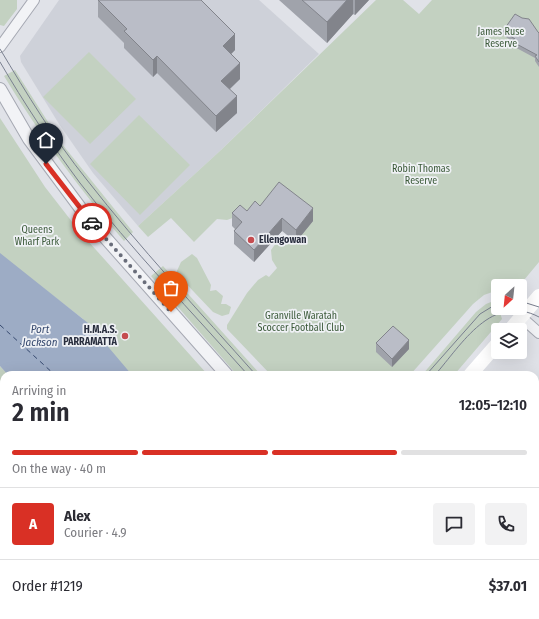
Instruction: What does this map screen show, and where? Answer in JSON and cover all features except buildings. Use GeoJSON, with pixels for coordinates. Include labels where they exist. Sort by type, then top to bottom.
{"type":"FeatureCollection","features":[{"type":"Feature","properties":{"kind":"main road"},"geometry":{"type":"LineString","coordinates":[[516,323],[539,296]]}},
{"type":"Feature","properties":{"kind":"main road"},"geometry":{"type":"LineString","coordinates":[[474,371],[491,352]]}},
{"type":"Feature","properties":{"kind":"street"},"geometry":{"type":"LineString","coordinates":[[0,46],[34,0]]}},
{"type":"Feature","properties":{"kind":"street"},"geometry":{"type":"LineString","coordinates":[[0,89],[29,139],[87,217],[223,371]]}},
{"type":"Feature","properties":{"kind":"street"},"geometry":{"type":"LineString","coordinates":[[521,317],[539,333]]}},
{"type":"Feature","properties":{"kind":"shaded area"},"geometry":{"type":"Polygon","coordinates":[[[59,0],[259,0],[319,54],[221,150],[138,226],[93,173],[59,124],[21,62],[20,56],[59,0]]]}},
{"type":"Feature","properties":{"kind":"green space"},"geometry":{"type":"Polygon","coordinates":[[[0,0],[17,0],[17,9],[4,26],[0,25],[0,0]]]}},
{"type":"Feature","properties":{"kind":"green space","name":"Robin Thomas Reserve"},"geometry":{"type":"Polygon","coordinates":[[[376,0],[403,0],[419,14],[432,0],[539,0],[539,262],[525,279],[491,279],[491,292],[484,295],[473,304],[414,371],[267,371],[227,329],[227,325],[247,293],[258,280],[266,275],[269,277],[277,268],[272,260],[271,250],[279,239],[289,240],[293,230],[271,204],[227,220],[217,219],[194,242],[171,218],[148,237],[138,226],[221,150],[376,0]]]}},
{"type":"Feature","properties":{"kind":"green space"},"geometry":{"type":"Polygon","coordinates":[[[89,52],[136,99],[90,144],[43,97],[89,52]]]}},
{"type":"Feature","properties":{"kind":"green space"},"geometry":{"type":"Polygon","coordinates":[[[15,70],[62,144],[133,232],[124,241],[76,181],[46,140],[4,76],[15,70]]]}},
{"type":"Feature","properties":{"kind":"green space"},"geometry":{"type":"Polygon","coordinates":[[[139,115],[190,165],[140,215],[90,164],[139,115]]]}},
{"type":"Feature","properties":{"kind":"green space","name":"Queens Wharf Park"},"geometry":{"type":"Polygon","coordinates":[[[0,118],[45,187],[80,232],[204,371],[103,371],[83,319],[25,274],[0,275],[0,118]]]}},
{"type":"Feature","properties":{"kind":"green space"},"geometry":{"type":"Polygon","coordinates":[[[192,254],[197,258],[211,285],[210,291],[216,290],[223,296],[221,304],[226,304],[231,307],[229,314],[222,316],[213,312],[176,273],[181,262],[192,254]]]}},
{"type":"Feature","properties":{"kind":"green space"},"geometry":{"type":"Polygon","coordinates":[[[163,266],[257,371],[234,371],[151,276],[163,266]]]}},
{"type":"Feature","properties":{"kind":"green space"},"geometry":{"type":"Polygon","coordinates":[[[491,302],[491,315],[501,315],[502,319],[499,323],[491,323],[491,332],[457,371],[425,371],[476,312],[491,302]]]}},
{"type":"Feature","properties":{"kind":"green space"},"geometry":{"type":"Polygon","coordinates":[[[0,366],[4,371],[0,371],[0,366]]]}},
{"type":"Feature","properties":{"kind":"water","name":"Port Jackson"},"geometry":{"type":"Polygon","coordinates":[[[0,253],[88,323],[129,371],[4,371],[0,366],[0,253]]]}},
{"type":"Feature","properties":{"kind":"ferry route"},"geometry":{"type":"LineString","coordinates":[[0,325],[51,371]]}},
{"type":"Feature","properties":{"kind":"tram line"},"geometry":{"type":"LineString","coordinates":[[0,49],[52,132],[87,180],[149,255],[252,371]]}},
{"type":"Feature","properties":{"kind":"tram line"},"geometry":{"type":"LineString","coordinates":[[0,62],[38,123],[80,183],[141,257],[244,371]]}},
{"type":"Feature","properties":{"kind":"tram line"},"geometry":{"type":"LineString","coordinates":[[527,303],[539,307]]}},
{"type":"Feature","properties":{"kind":"tram line"},"geometry":{"type":"LineString","coordinates":[[430,371],[480,314],[491,307]]}},
{"type":"Feature","properties":{"kind":"tram line"},"geometry":{"type":"LineString","coordinates":[[438,371],[467,336],[493,316],[507,311],[522,311],[539,317]]}},
{"type":"Feature","properties":{"kind":"way so far"},"geometry":{"type":"LineString","coordinates":[[92,223],[171,312]]}},
{"type":"Feature","properties":{"kind":"place","name":"Ellengowan"},"geometry":{"type":"Point","coordinates":[251,240]}},
{"type":"Feature","properties":{"kind":"place","name":"H.M.A.S. PARRAMATTA"},"geometry":{"type":"Point","coordinates":[125,336]}},
{"type":"Feature","properties":{"kind":"route"},"geometry":{"type":"LineString","coordinates":[[46,164],[92,223]]}},
{"type":"Feature","properties":{"kind":"park label","name":"James Ruse Reserve"},"geometry":{"type":"Point","coordinates":[501,38]}},
{"type":"Feature","properties":{"kind":"park label","name":"Granville Waratah Scoccer Football Club"},"geometry":{"type":"Point","coordinates":[301,322]}}]}
